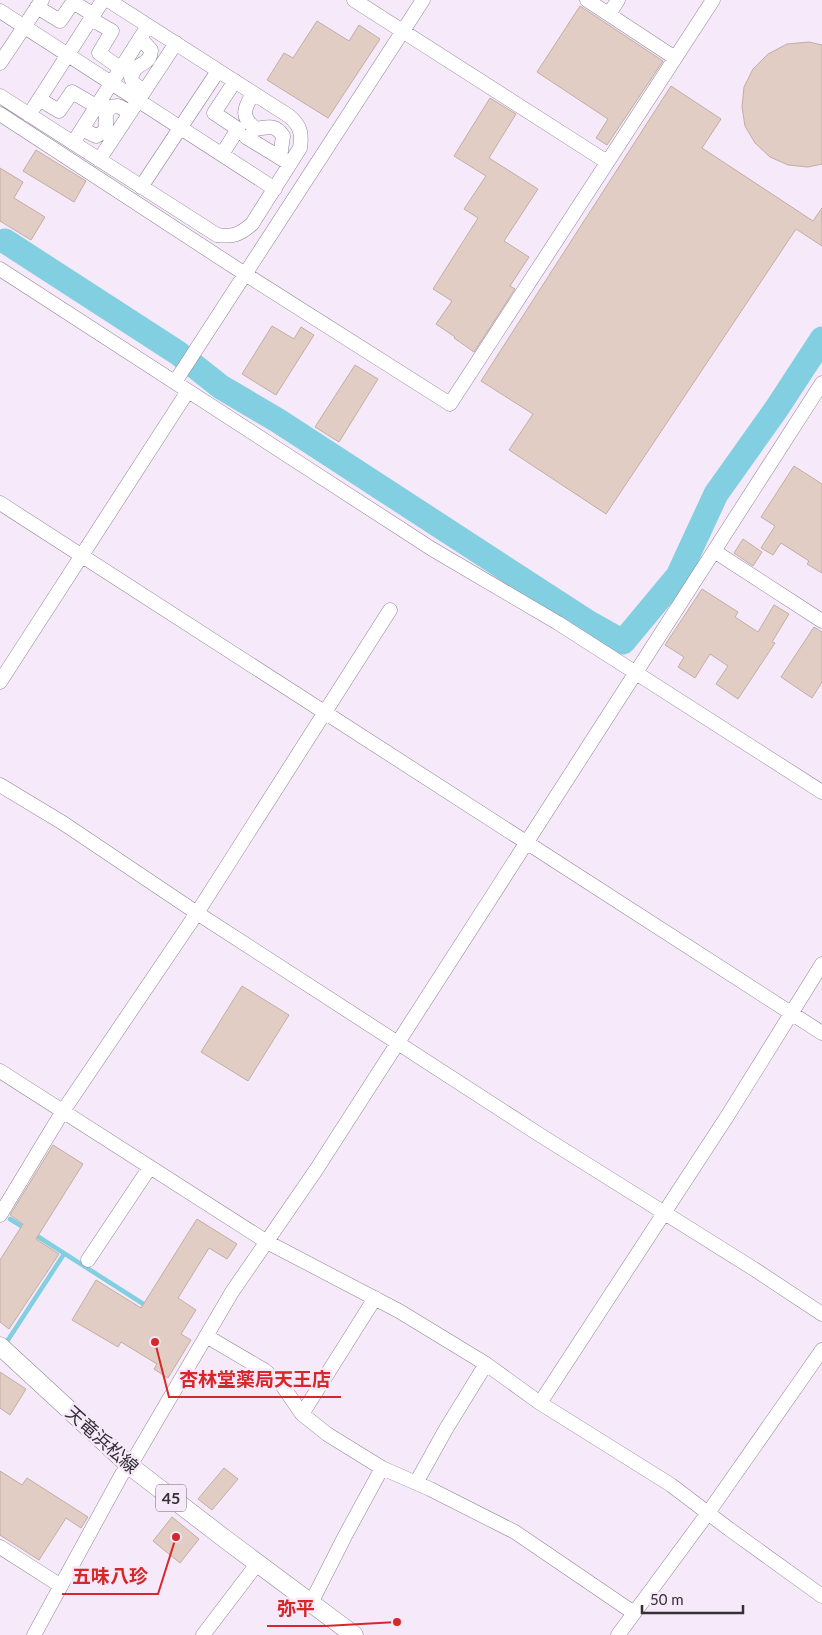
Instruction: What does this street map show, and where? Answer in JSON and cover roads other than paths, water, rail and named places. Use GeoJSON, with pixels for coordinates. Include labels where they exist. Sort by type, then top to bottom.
{"type":"FeatureCollection","features":[{"type":"Feature","properties":{"kind":"main road","name":"天竜浜松線"},"geometry":{"type":"LineString","coordinates":[[1,1349],[130,1466],[354,1635]]}},
{"type":"Feature","properties":{"kind":"street"},"geometry":{"type":"LineString","coordinates":[[29,115],[104,0]]}},
{"type":"Feature","properties":{"kind":"street"},"geometry":{"type":"LineString","coordinates":[[108,0],[297,123],[302,137],[300,148],[285,161]]}},
{"type":"Feature","properties":{"kind":"street"},"geometry":{"type":"LineString","coordinates":[[354,0],[607,162]]}},
{"type":"Feature","properties":{"kind":"street"},"geometry":{"type":"LineString","coordinates":[[175,382],[423,0]]}},
{"type":"Feature","properties":{"kind":"street"},"geometry":{"type":"LineString","coordinates":[[587,0],[675,58]]}},
{"type":"Feature","properties":{"kind":"street"},"geometry":{"type":"LineString","coordinates":[[609,14],[618,0]]}},
{"type":"Feature","properties":{"kind":"street"},"geometry":{"type":"LineString","coordinates":[[0,114],[245,274],[450,404],[713,0]]}},
{"type":"Feature","properties":{"kind":"street"},"geometry":{"type":"LineString","coordinates":[[0,63],[40,3],[60,21],[72,2],[112,31],[99,53],[120,68]]}},
{"type":"Feature","properties":{"kind":"street"},"geometry":{"type":"LineString","coordinates":[[0,11],[111,82],[141,95],[181,127],[275,189]]}},
{"type":"Feature","properties":{"kind":"street"},"geometry":{"type":"LineString","coordinates":[[73,143],[148,26]]}},
{"type":"Feature","properties":{"kind":"street"},"geometry":{"type":"LineString","coordinates":[[140,38],[151,50],[147,61],[135,69],[131,77],[141,95]]}},
{"type":"Feature","properties":{"kind":"street"},"geometry":{"type":"LineString","coordinates":[[99,160],[176,43]]}},
{"type":"Feature","properties":{"kind":"street"},"geometry":{"type":"LineString","coordinates":[[141,187],[218,71]]}},
{"type":"Feature","properties":{"kind":"street"},"geometry":{"type":"LineString","coordinates":[[222,154],[238,129],[214,113],[235,81]]}},
{"type":"Feature","properties":{"kind":"street"},"geometry":{"type":"LineString","coordinates":[[39,99],[59,111],[72,92],[96,106]]}},
{"type":"Feature","properties":{"kind":"street"},"geometry":{"type":"LineString","coordinates":[[1,99],[217,235],[231,237],[252,224],[275,189],[285,161],[283,136],[278,129],[271,127],[256,129],[249,124],[245,117],[246,106],[253,93]]}},
{"type":"Feature","properties":{"kind":"street"},"geometry":{"type":"LineString","coordinates":[[82,129],[96,136],[103,133],[107,128],[106,113],[111,107],[118,106],[130,112]]}},
{"type":"Feature","properties":{"kind":"street"},"geometry":{"type":"LineString","coordinates":[[246,137],[285,161]]}},
{"type":"Feature","properties":{"kind":"street"},"geometry":{"type":"LineString","coordinates":[[0,269],[432,549],[558,623],[822,792]]}},
{"type":"Feature","properties":{"kind":"street"},"geometry":{"type":"LineString","coordinates":[[34,1635],[122,1474],[130,1466],[232,1292],[316,1170],[822,383]]}},
{"type":"Feature","properties":{"kind":"street"},"geometry":{"type":"LineString","coordinates":[[0,682],[188,391]]}},
{"type":"Feature","properties":{"kind":"street"},"geometry":{"type":"LineString","coordinates":[[0,503],[822,1033]]}},
{"type":"Feature","properties":{"kind":"street"},"geometry":{"type":"LineString","coordinates":[[714,551],[822,621]]}},
{"type":"Feature","properties":{"kind":"street"},"geometry":{"type":"LineString","coordinates":[[0,1215],[63,1111],[197,913],[390,610]]}},
{"type":"Feature","properties":{"kind":"street"},"geometry":{"type":"LineString","coordinates":[[0,785],[64,823],[197,913],[822,1314]]}},
{"type":"Feature","properties":{"kind":"street"},"geometry":{"type":"LineString","coordinates":[[540,1403],[728,1115],[822,964]]}},
{"type":"Feature","properties":{"kind":"street"},"geometry":{"type":"LineString","coordinates":[[0,1071],[267,1242],[399,1311],[486,1364],[540,1403],[671,1485],[822,1596]]}},
{"type":"Feature","properties":{"kind":"street"},"geometry":{"type":"LineString","coordinates":[[88,1260],[150,1166]]}},
{"type":"Feature","properties":{"kind":"street"},"geometry":{"type":"LineString","coordinates":[[302,1414],[375,1298]]}},
{"type":"Feature","properties":{"kind":"street"},"geometry":{"type":"LineString","coordinates":[[206,1336],[264,1370],[282,1385],[302,1414],[327,1434],[382,1468],[515,1532],[634,1613]]}},
{"type":"Feature","properties":{"kind":"street"},"geometry":{"type":"LineString","coordinates":[[618,1635],[708,1513],[822,1350]]}},
{"type":"Feature","properties":{"kind":"street"},"geometry":{"type":"LineString","coordinates":[[416,1483],[446,1429],[486,1364]]}},
{"type":"Feature","properties":{"kind":"street"},"geometry":{"type":"LineString","coordinates":[[311,1603],[382,1468]]}},
{"type":"Feature","properties":{"kind":"street"},"geometry":{"type":"LineString","coordinates":[[0,1548],[61,1586]]}},
{"type":"Feature","properties":{"kind":"street"},"geometry":{"type":"LineString","coordinates":[[203,1635],[258,1564]]}},
{"type":"Feature","properties":{"kind":"waterway"},"geometry":{"type":"LineString","coordinates":[[5,241],[178,353],[221,387],[277,420],[589,623],[623,642],[678,576],[716,494],[777,408],[822,339]]}},
{"type":"Feature","properties":{"kind":"waterway"},"geometry":{"type":"LineString","coordinates":[[10,1219],[26,1229]]}},
{"type":"Feature","properties":{"kind":"waterway"},"geometry":{"type":"LineString","coordinates":[[34,1234],[148,1307]]}},
{"type":"Feature","properties":{"kind":"waterway"},"geometry":{"type":"LineString","coordinates":[[8,1340],[64,1254]]}},
{"type":"Feature","properties":{"kind":"place","name":"杏林堂薬局天王店"},"geometry":{"type":"Point","coordinates":[155,1342]}},
{"type":"Feature","properties":{"kind":"place","name":"五味八珍"},"geometry":{"type":"Point","coordinates":[176,1537]}},
{"type":"Feature","properties":{"kind":"place","name":"弥平"},"geometry":{"type":"Point","coordinates":[397,1622]}}]}
